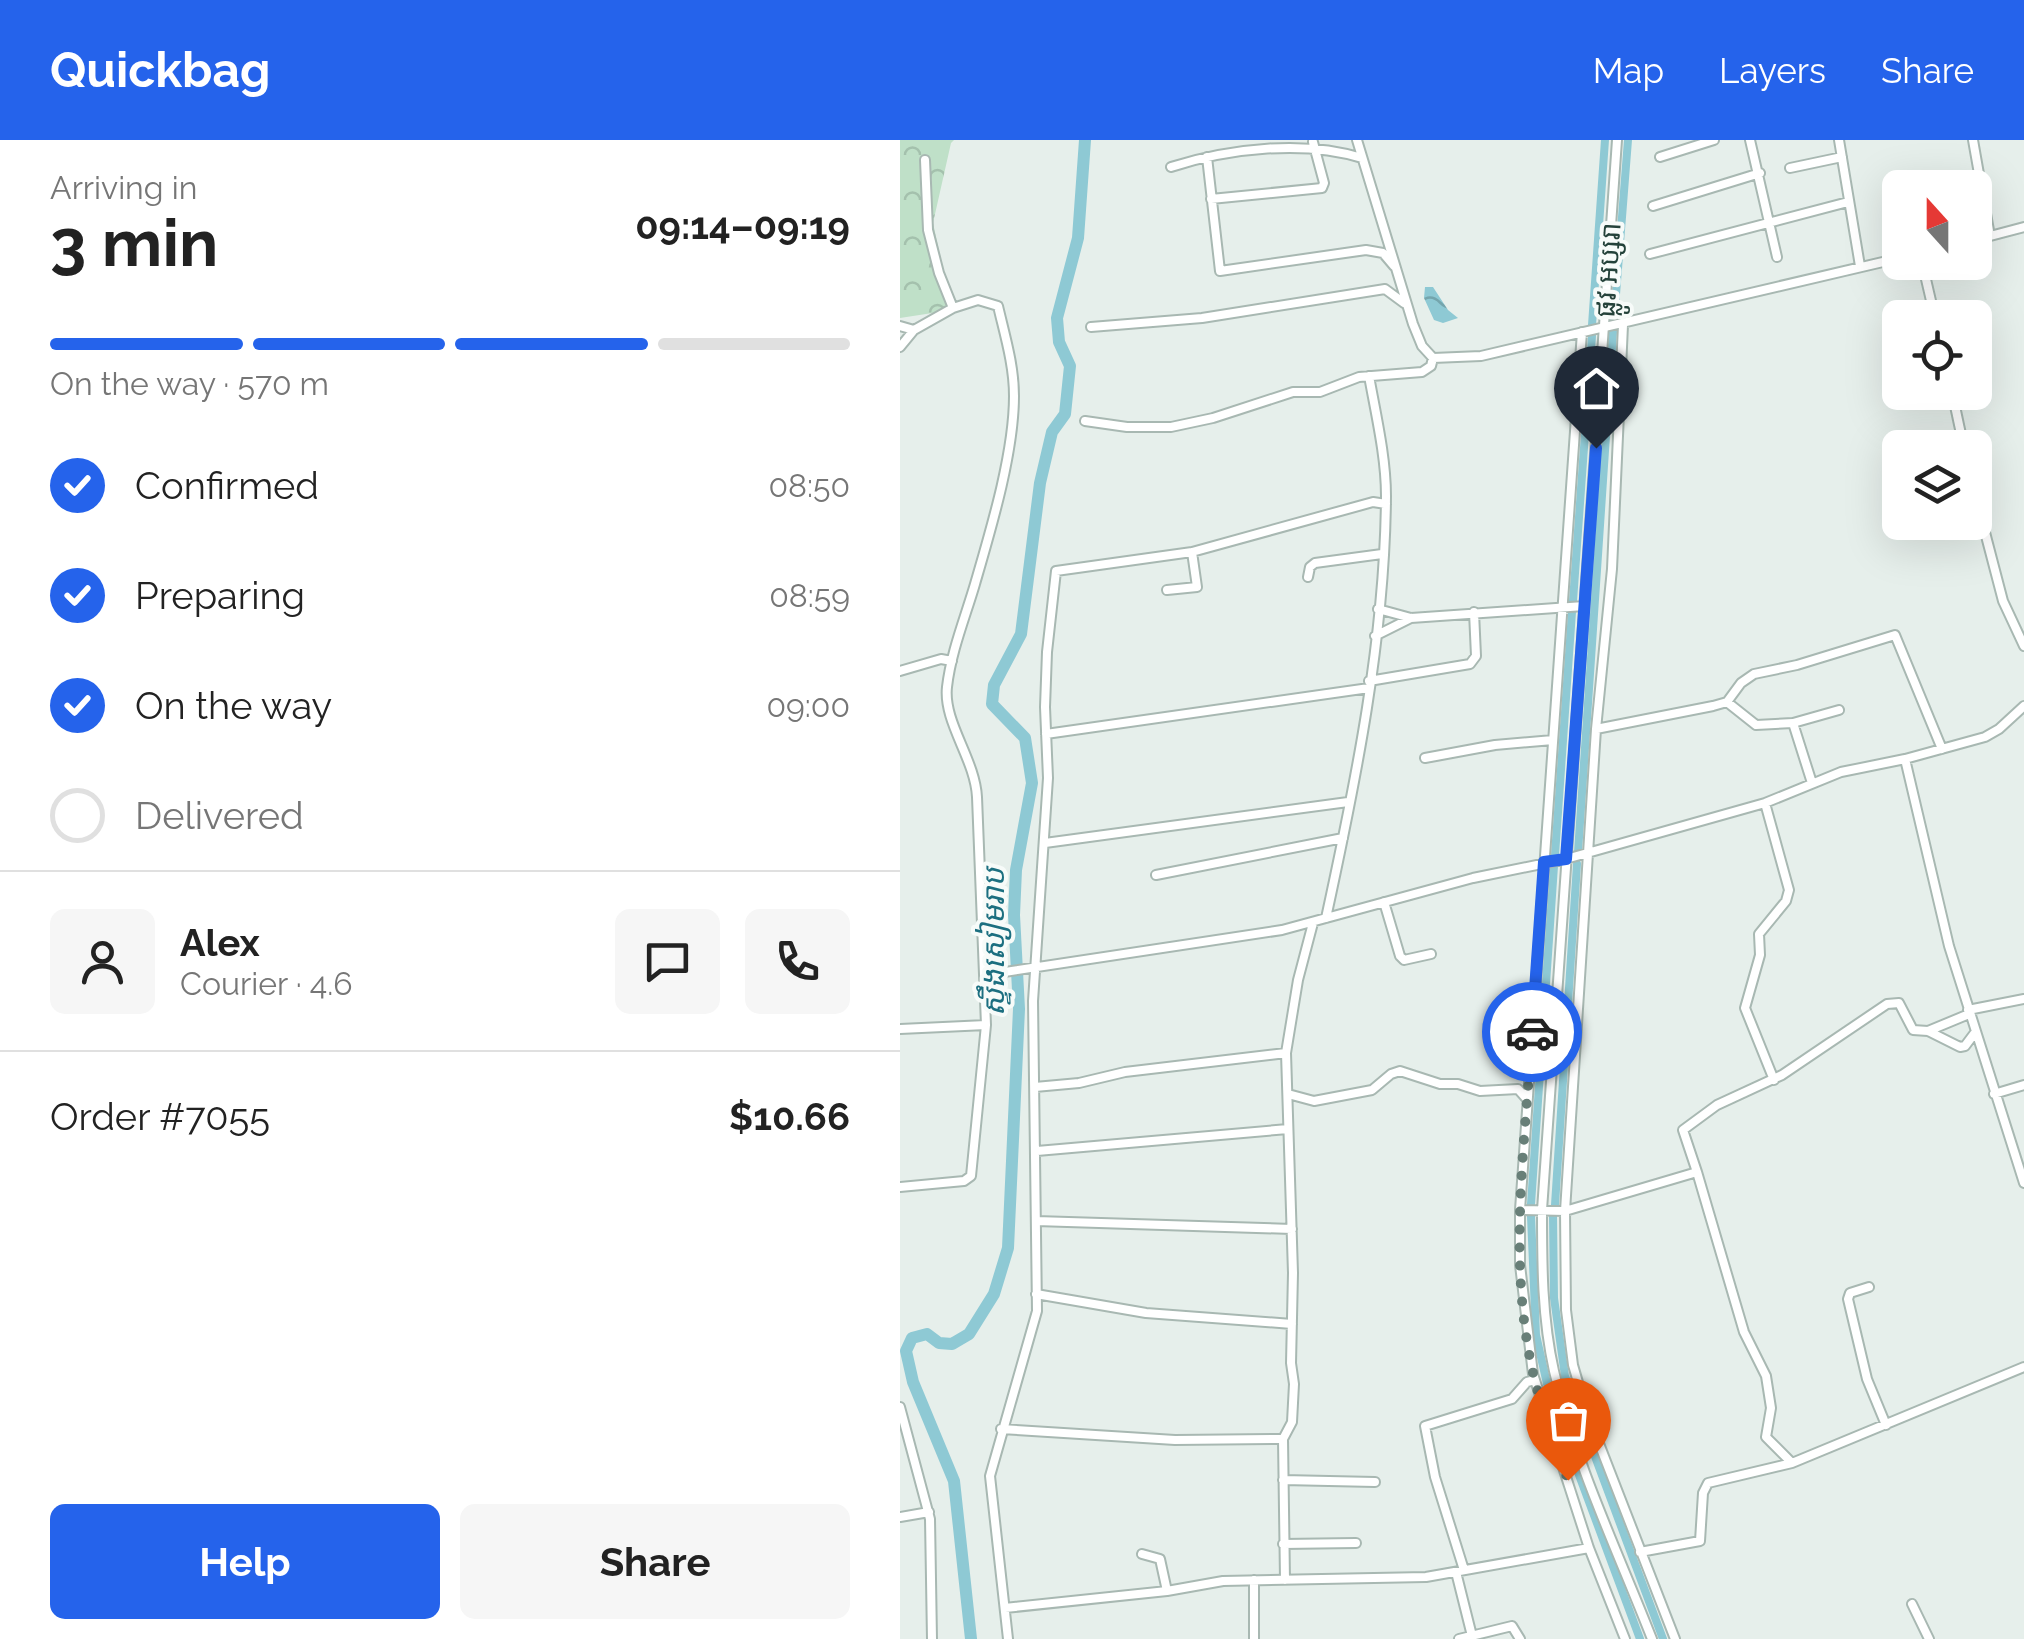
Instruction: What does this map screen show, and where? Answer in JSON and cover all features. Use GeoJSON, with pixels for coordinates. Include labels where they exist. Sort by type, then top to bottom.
{"type":"FeatureCollection","features":[{"type":"Feature","properties":{"kind":"street"},"geometry":{"type":"LineString","coordinates":[[1356,140],[1408,307],[1422,346],[1434,358],[1481,356],[1882,262]]}},
{"type":"Feature","properties":{"kind":"street","name":"ផ្លូវ អប្សរា"},"geometry":{"type":"LineString","coordinates":[[1616,140],[1542,1210],[1544,1300],[1553,1370],[1566,1417],[1652,1639]]}},
{"type":"Feature","properties":{"kind":"street"},"geometry":{"type":"LineString","coordinates":[[1660,156],[1714,140]]}},
{"type":"Feature","properties":{"kind":"street"},"geometry":{"type":"LineString","coordinates":[[1750,140],[1778,257]]}},
{"type":"Feature","properties":{"kind":"street"},"geometry":{"type":"LineString","coordinates":[[1839,140],[1860,266]]}},
{"type":"Feature","properties":{"kind":"street"},"geometry":{"type":"LineString","coordinates":[[1973,140],[1978,170]]}},
{"type":"Feature","properties":{"kind":"street"},"geometry":{"type":"LineString","coordinates":[[1171,167],[1263,146],[1313,142],[1345,148],[1362,158]]}},
{"type":"Feature","properties":{"kind":"street"},"geometry":{"type":"LineString","coordinates":[[1211,199],[1322,188],[1313,142]]}},
{"type":"Feature","properties":{"kind":"street"},"geometry":{"type":"LineString","coordinates":[[1207,157],[1221,272],[1366,250],[1383,253],[1397,270]]}},
{"type":"Feature","properties":{"kind":"street"},"geometry":{"type":"LineString","coordinates":[[1790,168],[1842,157]]}},
{"type":"Feature","properties":{"kind":"street"},"geometry":{"type":"LineString","coordinates":[[925,160],[928,230],[953,308]]}},
{"type":"Feature","properties":{"kind":"street"},"geometry":{"type":"LineString","coordinates":[[1653,206],[1760,173]]}},
{"type":"Feature","properties":{"kind":"street"},"geometry":{"type":"LineString","coordinates":[[1650,254],[1848,202]]}},
{"type":"Feature","properties":{"kind":"street"},"geometry":{"type":"LineString","coordinates":[[1992,235],[2024,227]]}},
{"type":"Feature","properties":{"kind":"street"},"geometry":{"type":"LineString","coordinates":[[1092,326],[1220,316],[1386,289],[1408,307]]}},
{"type":"Feature","properties":{"kind":"street"},"geometry":{"type":"LineString","coordinates":[[900,347],[914,330],[953,308],[978,300],[998,306],[1012,363],[1014,396],[988,542],[952,661],[948,705],[976,780],[989,975],[970,1176],[964,1181],[900,1187]]}},
{"type":"Feature","properties":{"kind":"street"},"geometry":{"type":"LineString","coordinates":[[1624,325],[1612,569],[1596,730],[1565,1211],[1566,1310],[1573,1365],[1586,1410],[1674,1639]]}},
{"type":"Feature","properties":{"kind":"street"},"geometry":{"type":"LineString","coordinates":[[900,326],[914,330]]}},
{"type":"Feature","properties":{"kind":"street"},"geometry":{"type":"LineString","coordinates":[[1582,332],[1520,1210],[1524,1316],[1535,1380],[1589,1548],[1625,1639]]}},
{"type":"Feature","properties":{"kind":"street"},"geometry":{"type":"LineString","coordinates":[[1085,421],[1127,427],[1176,426],[1293,392],[1320,392],[1369,376],[1422,372],[1434,358]]}},
{"type":"Feature","properties":{"kind":"street"},"geometry":{"type":"LineString","coordinates":[[1326,918],[1369,684],[1378,610],[1386,504],[1369,376]]}},
{"type":"Feature","properties":{"kind":"street"},"geometry":{"type":"LineString","coordinates":[[1008,1639],[990,1476],[1036,1322],[1032,969],[1048,778],[1047,652],[1056,571],[1192,552],[1373,502],[1386,504]]}},
{"type":"Feature","properties":{"kind":"street"},"geometry":{"type":"LineString","coordinates":[[1987,540],[2003,601],[2024,646]]}},
{"type":"Feature","properties":{"kind":"street"},"geometry":{"type":"LineString","coordinates":[[1167,590],[1198,587],[1192,552]]}},
{"type":"Feature","properties":{"kind":"street"},"geometry":{"type":"LineString","coordinates":[[1308,577],[1315,563],[1382,554]]}},
{"type":"Feature","properties":{"kind":"street"},"geometry":{"type":"LineString","coordinates":[[1378,610],[1411,618],[1584,606]]}},
{"type":"Feature","properties":{"kind":"street"},"geometry":{"type":"LineString","coordinates":[[1046,734],[1369,684],[1470,664],[1476,656],[1474,612]]}},
{"type":"Feature","properties":{"kind":"street"},"geometry":{"type":"LineString","coordinates":[[1375,636],[1411,618]]}},
{"type":"Feature","properties":{"kind":"street"},"geometry":{"type":"LineString","coordinates":[[1596,730],[1726,702],[1754,674],[1798,665],[1895,635],[1942,748]]}},
{"type":"Feature","properties":{"kind":"street"},"geometry":{"type":"LineString","coordinates":[[900,671],[941,660],[952,661]]}},
{"type":"Feature","properties":{"kind":"street"},"geometry":{"type":"LineString","coordinates":[[1726,702],[1756,725],[1793,724],[1839,710]]}},
{"type":"Feature","properties":{"kind":"street"},"geometry":{"type":"LineString","coordinates":[[989,975],[1312,923],[1566,859],[1765,803],[1866,764],[1905,759],[2000,730],[2024,707]]}},
{"type":"Feature","properties":{"kind":"street"},"geometry":{"type":"LineString","coordinates":[[1793,724],[1812,782]]}},
{"type":"Feature","properties":{"kind":"street"},"geometry":{"type":"LineString","coordinates":[[1425,758],[1495,745],[1553,740]]}},
{"type":"Feature","properties":{"kind":"street"},"geometry":{"type":"LineString","coordinates":[[1905,759],[1974,1034],[2024,1184]]}},
{"type":"Feature","properties":{"kind":"street"},"geometry":{"type":"LineString","coordinates":[[1044,843],[1348,802]]}},
{"type":"Feature","properties":{"kind":"street"},"geometry":{"type":"LineString","coordinates":[[1765,803],[1789,890],[1786,901],[1759,934],[1760,956],[1744,1008],[1774,1080]]}},
{"type":"Feature","properties":{"kind":"street"},"geometry":{"type":"LineString","coordinates":[[1156,875],[1343,838]]}},
{"type":"Feature","properties":{"kind":"street"},"geometry":{"type":"LineString","coordinates":[[1384,902],[1400,956],[1404,960],[1431,954]]}},
{"type":"Feature","properties":{"kind":"street"},"geometry":{"type":"LineString","coordinates":[[1285,1580],[1282,1439],[1293,1412],[1286,1053],[1312,923]]}},
{"type":"Feature","properties":{"kind":"street"},"geometry":{"type":"LineString","coordinates":[[1792,1464],[1766,1436],[1771,1408],[1766,1376],[1744,1332],[1683,1130],[1717,1105],[1774,1080],[1891,1002],[1901,1005],[1912,1030],[1928,1030],[1969,1012],[2024,999]]}},
{"type":"Feature","properties":{"kind":"street"},"geometry":{"type":"LineString","coordinates":[[900,1029],[986,1025]]}},
{"type":"Feature","properties":{"kind":"street"},"geometry":{"type":"LineString","coordinates":[[1928,1030],[1960,1047],[1974,1034]]}},
{"type":"Feature","properties":{"kind":"street"},"geometry":{"type":"LineString","coordinates":[[1036,1086],[1286,1053]]}},
{"type":"Feature","properties":{"kind":"street"},"geometry":{"type":"LineString","coordinates":[[1288,1094],[1314,1100],[1373,1090],[1400,1071],[1480,1092],[1518,1089],[1528,1100]]}},
{"type":"Feature","properties":{"kind":"street"},"geometry":{"type":"LineString","coordinates":[[1994,1094],[2024,1085]]}},
{"type":"Feature","properties":{"kind":"street"},"geometry":{"type":"LineString","coordinates":[[1036,1151],[1288,1129]]}},
{"type":"Feature","properties":{"kind":"street"},"geometry":{"type":"LineString","coordinates":[[2011,1137],[2024,1134]]}},
{"type":"Feature","properties":{"kind":"street"},"geometry":{"type":"LineString","coordinates":[[1520,1210],[1565,1211],[1698,1172]]}},
{"type":"Feature","properties":{"kind":"street"},"geometry":{"type":"LineString","coordinates":[[1036,1221],[1292,1229]]}},
{"type":"Feature","properties":{"kind":"street"},"geometry":{"type":"LineString","coordinates":[[1868,1286],[1850,1294],[1848,1299],[1867,1379],[1886,1426]]}},
{"type":"Feature","properties":{"kind":"street"},"geometry":{"type":"LineString","coordinates":[[1036,1294],[1146,1313],[1292,1324]]}},
{"type":"Feature","properties":{"kind":"street"},"geometry":{"type":"LineString","coordinates":[[1640,1552],[1700,1541],[1703,1493],[1708,1484],[1792,1464],[2024,1367]]}},
{"type":"Feature","properties":{"kind":"street"},"geometry":{"type":"LineString","coordinates":[[1472,1636],[1425,1426],[1512,1399],[1535,1380]]}},
{"type":"Feature","properties":{"kind":"street"},"geometry":{"type":"LineString","coordinates":[[900,1408],[928,1512],[932,1639]]}},
{"type":"Feature","properties":{"kind":"street"},"geometry":{"type":"LineString","coordinates":[[1001,1429],[1175,1440],[1282,1439]]}},
{"type":"Feature","properties":{"kind":"street"},"geometry":{"type":"LineString","coordinates":[[1283,1480],[1375,1482]]}},
{"type":"Feature","properties":{"kind":"street"},"geometry":{"type":"LineString","coordinates":[[900,1517],[928,1512]]}},
{"type":"Feature","properties":{"kind":"street"},"geometry":{"type":"LineString","coordinates":[[1284,1544],[1356,1543]]}},
{"type":"Feature","properties":{"kind":"street"},"geometry":{"type":"LineString","coordinates":[[1005,1608],[1167,1591],[1223,1581],[1418,1578],[1589,1548]]}},
{"type":"Feature","properties":{"kind":"street"},"geometry":{"type":"LineString","coordinates":[[1142,1554],[1160,1559],[1167,1591]]}},
{"type":"Feature","properties":{"kind":"street"},"geometry":{"type":"LineString","coordinates":[[1254,1580],[1254,1639]]}},
{"type":"Feature","properties":{"kind":"street"},"geometry":{"type":"LineString","coordinates":[[1912,1604],[1930,1639]]}},
{"type":"Feature","properties":{"kind":"street"},"geometry":{"type":"LineString","coordinates":[[1459,1639],[1512,1626],[1520,1639]]}},
{"type":"Feature","properties":{"kind":"green space"},"geometry":{"type":"Polygon","coordinates":[[[900,140],[954,140],[933,223],[952,310],[900,318],[900,140]]]}},
{"type":"Feature","properties":{"kind":"water"},"geometry":{"type":"Polygon","coordinates":[[[1425,287],[1433,287],[1458,318],[1443,323],[1434,320],[1424,298],[1425,287]]]}},
{"type":"Feature","properties":{"kind":"waterway","name":"ស្ទឹងសៀមរាប"},"geometry":{"type":"LineString","coordinates":[[971,1639],[954,1481],[913,1382],[906,1351],[912,1338],[927,1334],[939,1343],[952,1344],[969,1334],[994,1294],[1008,1248],[1019,1009],[1016,870],[1032,783],[1025,738],[992,704],[994,685],[1021,634],[1040,483],[1052,432],[1065,414],[1070,366],[1059,342],[1057,318],[1078,238],[1085,140]]}},
{"type":"Feature","properties":{"kind":"waterway"},"geometry":{"type":"LineString","coordinates":[[1592,325],[1605,140]]}},
{"type":"Feature","properties":{"kind":"waterway"},"geometry":{"type":"LineString","coordinates":[[1614,320],[1628,140]]}},
{"type":"Feature","properties":{"kind":"waterway"},"geometry":{"type":"LineString","coordinates":[[1578,852],[1613,332]]}},
{"type":"Feature","properties":{"kind":"waterway"},"geometry":{"type":"LineString","coordinates":[[1573,601],[1592,336]]}},
{"type":"Feature","properties":{"kind":"waterway"},"geometry":{"type":"LineString","coordinates":[[1555,855],[1572,612]]}},
{"type":"Feature","properties":{"kind":"waterway"},"geometry":{"type":"LineString","coordinates":[[1555,1205],[1577,864]]}},
{"type":"Feature","properties":{"kind":"waterway"},"geometry":{"type":"LineString","coordinates":[[1531,1204],[1554,866]]}},
{"type":"Feature","properties":{"kind":"waterway"},"geometry":{"type":"LineString","coordinates":[[1531,1216],[1536,1335],[1550,1397],[1640,1639]]}},
{"type":"Feature","properties":{"kind":"waterway"},"geometry":{"type":"LineString","coordinates":[[1553,1216],[1554,1298],[1565,1376],[1663,1639]]}},
{"type":"Feature","properties":{"kind":"way so far"},"geometry":{"type":"LineString","coordinates":[[1532,1032],[1520,1210],[1524,1316],[1547,1423],[1568,1480]]}},
{"type":"Feature","properties":{"kind":"route"},"geometry":{"type":"LineString","coordinates":[[1532,1032],[1544,862],[1566,859],[1596,448]]}}]}
